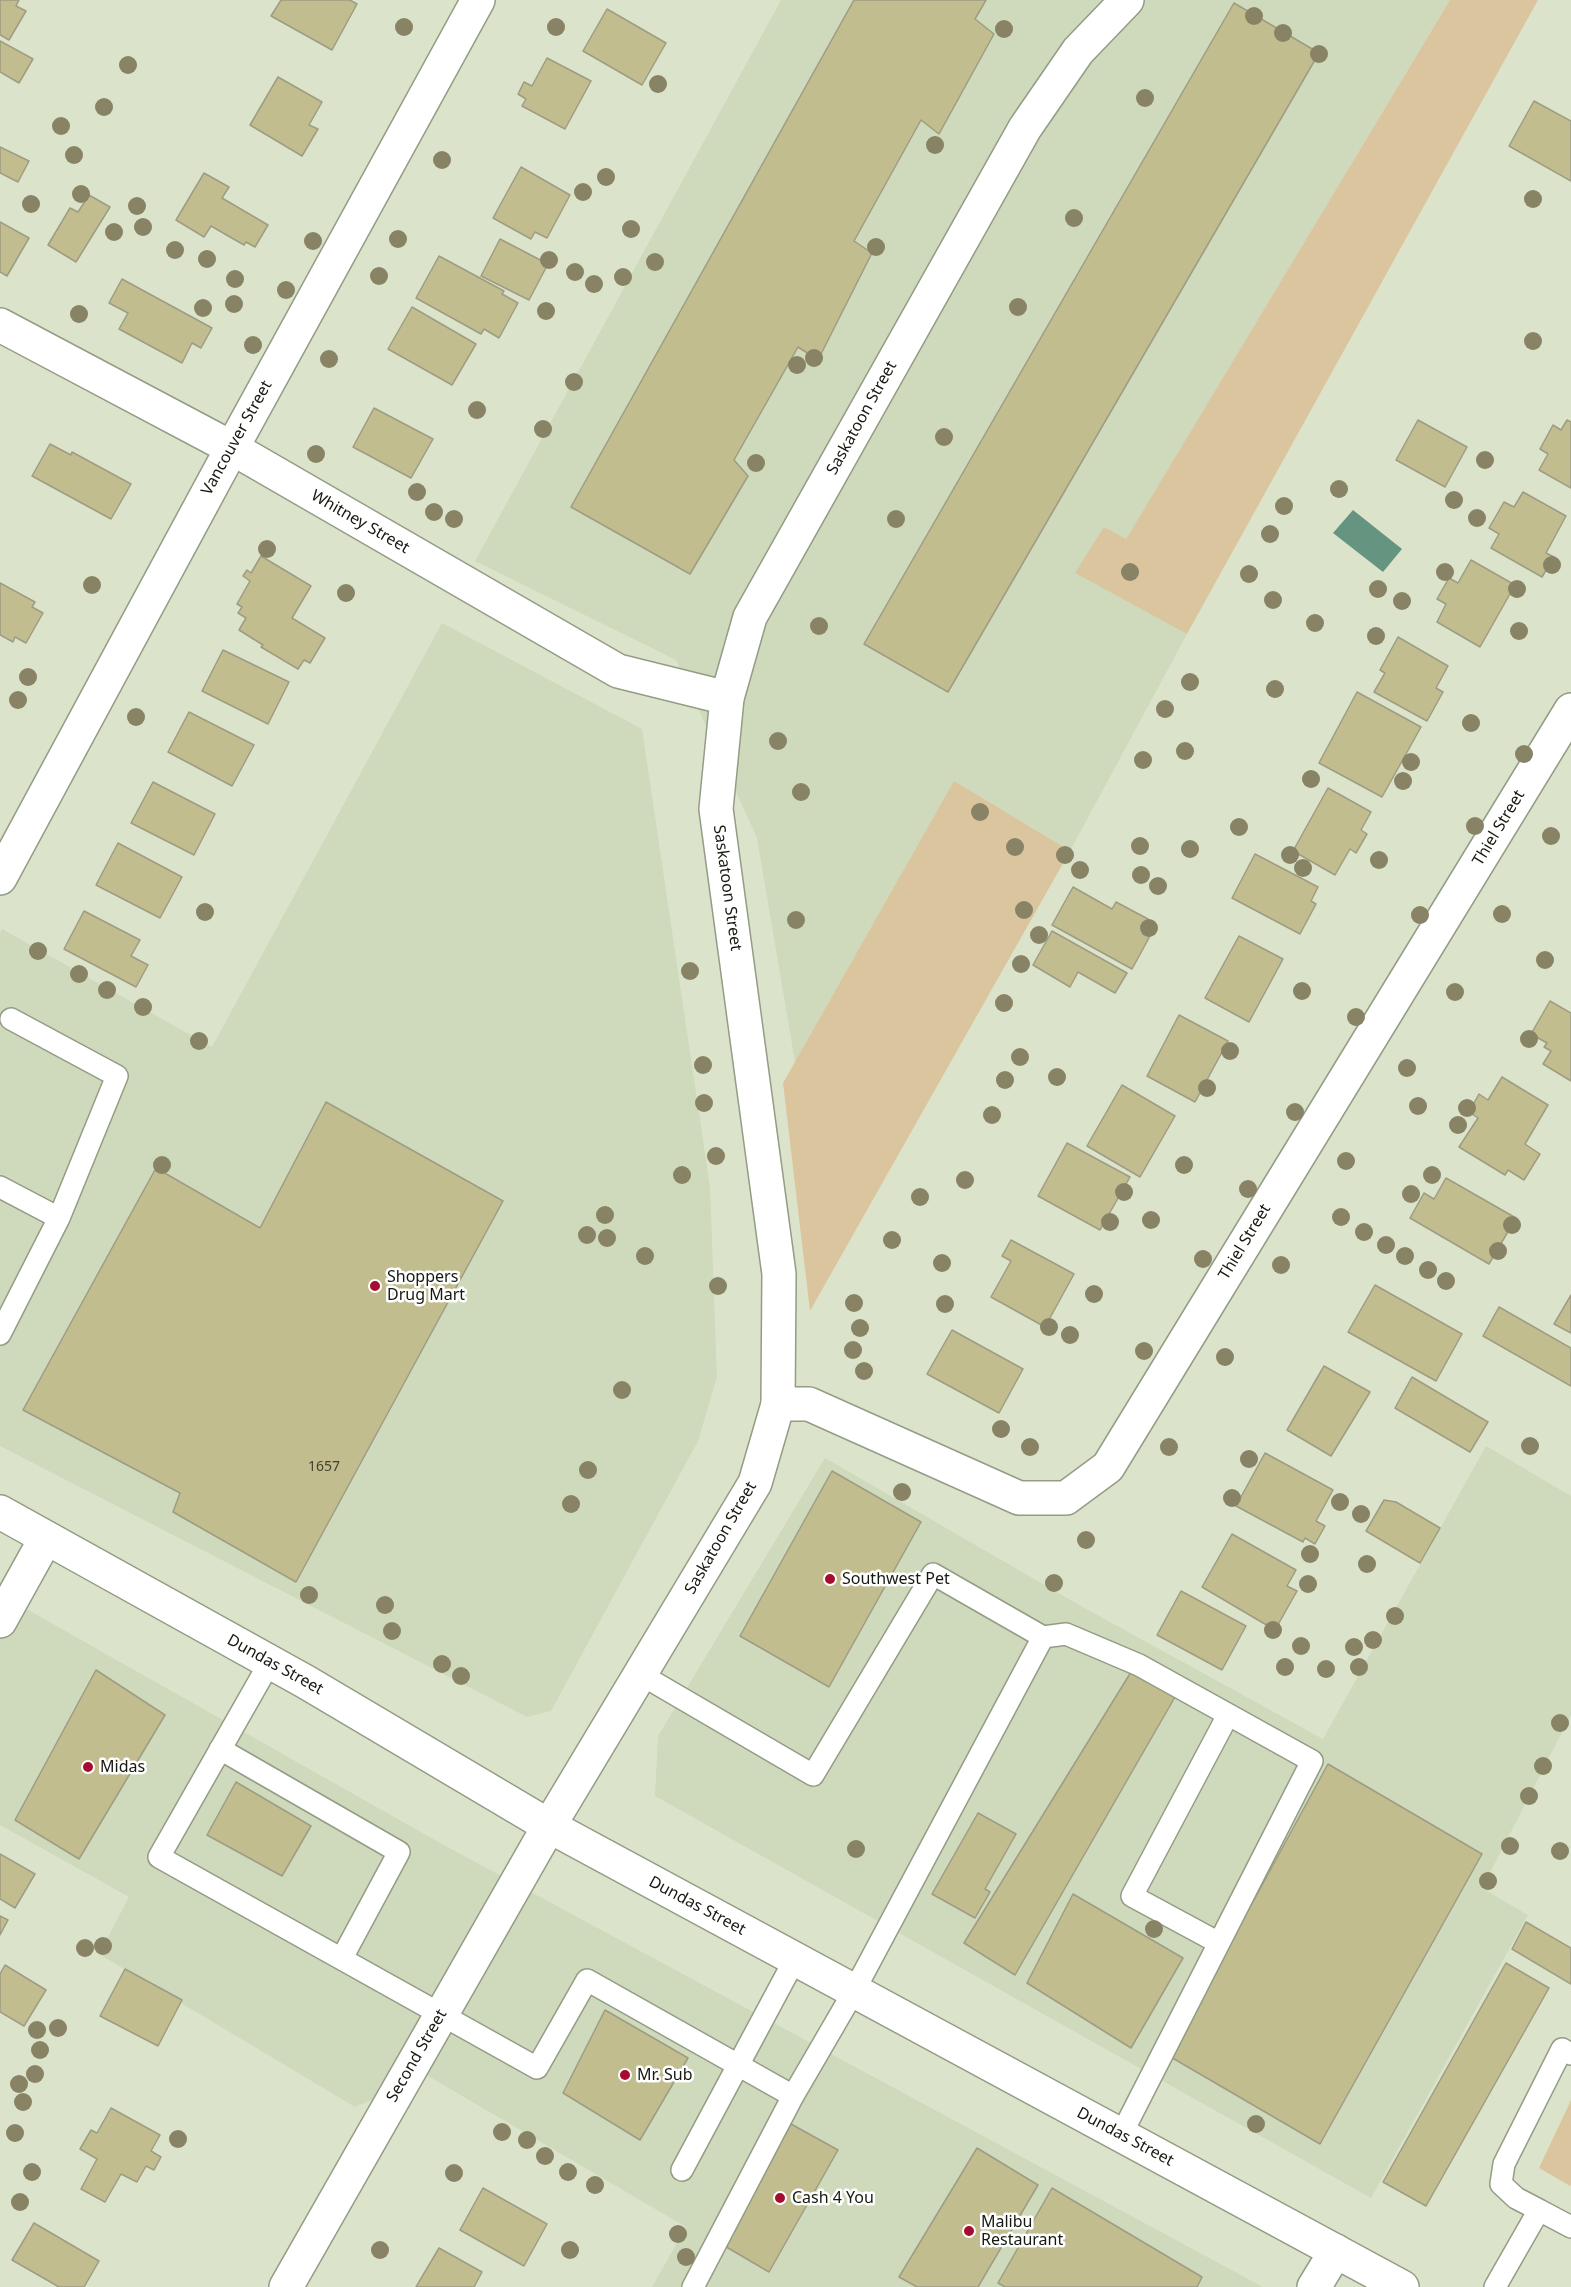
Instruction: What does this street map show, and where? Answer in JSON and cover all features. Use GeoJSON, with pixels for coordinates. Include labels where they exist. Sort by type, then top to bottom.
{"type":"FeatureCollection","features":[{"type":"Feature","properties":{"kind":"street","name":"Vancouver Street"},"geometry":{"type":"LineString","coordinates":[[0,878],[231,448],[478,0]]}},
{"type":"Feature","properties":{"kind":"street","name":"Saskatoon Street"},"geometry":{"type":"LineString","coordinates":[[549,1826],[755,1483],[778,1404],[779,1274],[716,809],[727,698],[750,617],[1025,128],[1078,51],[1127,0]]}},
{"type":"Feature","properties":{"kind":"street","name":"Whitney Street"},"geometry":{"type":"LineString","coordinates":[[0,325],[231,448],[618,671],[727,698]]}},
{"type":"Feature","properties":{"kind":"street","name":"Thiel Street"},"geometry":{"type":"LineString","coordinates":[[778,1404],[809,1404],[1019,1498],[1066,1498],[1108,1467],[1571,710]]}},
{"type":"Feature","properties":{"kind":"street","name":"Dundas Street"},"geometry":{"type":"LineString","coordinates":[[0,1512],[270,1662],[549,1826],[1402,2287]]}},
{"type":"Feature","properties":{"kind":"street"},"geometry":{"type":"LineString","coordinates":[[0,1621],[46,1538]]}},
{"type":"Feature","properties":{"kind":"street","name":"Second Street"},"geometry":{"type":"LineString","coordinates":[[286,2287],[549,1826]]}},
{"type":"Feature","properties":{"kind":"street"},"geometry":{"type":"LineString","coordinates":[[1314,2287],[1336,2251]]}},
{"type":"Feature","properties":{"kind":"lane"},"geometry":{"type":"LineString","coordinates":[[0,1334],[59,1218],[117,1076],[11,1018]]}},
{"type":"Feature","properties":{"kind":"lane"},"geometry":{"type":"LineString","coordinates":[[0,1187],[59,1218]]}},
{"type":"Feature","properties":{"kind":"lane"},"geometry":{"type":"LineString","coordinates":[[640,1674],[813,1775],[933,1574],[1043,1637],[1066,1634],[1139,1665],[1312,1761],[1121,2135]]}},
{"type":"Feature","properties":{"kind":"lane"},"geometry":{"type":"LineString","coordinates":[[693,2287],[793,2096],[854,1991],[1043,1637]]}},
{"type":"Feature","properties":{"kind":"lane"},"geometry":{"type":"LineString","coordinates":[[270,1662],[159,1857],[537,2068],[587,1980],[793,2096]]}},
{"type":"Feature","properties":{"kind":"lane"},"geometry":{"type":"LineString","coordinates":[[1219,1943],[1132,1896],[1228,1715]]}},
{"type":"Feature","properties":{"kind":"lane"},"geometry":{"type":"LineString","coordinates":[[220,1749],[399,1852],[342,1958]]}},
{"type":"Feature","properties":{"kind":"lane"},"geometry":{"type":"LineString","coordinates":[[682,2170],[795,1959]]}},
{"type":"Feature","properties":{"kind":"lane"},"geometry":{"type":"LineString","coordinates":[[1571,2054],[1562,2049],[1504,2164],[1501,2184],[1516,2198],[1571,2227]]}},
{"type":"Feature","properties":{"kind":"lane"},"geometry":{"type":"LineString","coordinates":[[1495,2287],[1539,2210]]}},
{"type":"Feature","properties":{"kind":"shaded area"},"geometry":{"type":"Polygon","coordinates":[[[781,0],[1450,0],[1126,539],[1104,528],[1076,573],[1187,634],[1070,851],[954,782],[795,1062],[757,838],[676,660],[475,561],[781,0]]]}},
{"type":"Feature","properties":{"kind":"shaded area"},"geometry":{"type":"Polygon","coordinates":[[[1450,0],[1538,0],[1187,634],[1075,573],[1104,527],[1126,539],[1450,0]]]}},
{"type":"Feature","properties":{"kind":"shaded area"},"geometry":{"type":"Polygon","coordinates":[[[1353,510],[1402,549],[1383,572],[1333,533],[1353,510]]]}},
{"type":"Feature","properties":{"kind":"shaded area"},"geometry":{"type":"Polygon","coordinates":[[[442,623],[642,729],[710,1187],[717,1377],[698,1441],[551,1711],[527,1717],[0,1446],[0,933],[2,929],[212,1047],[442,623]]]}},
{"type":"Feature","properties":{"kind":"shaded area"},"geometry":{"type":"Polygon","coordinates":[[[954,781],[1070,851],[810,1311],[783,1083],[954,781]]]}},
{"type":"Feature","properties":{"kind":"shaded area"},"geometry":{"type":"Polygon","coordinates":[[[1486,1446],[1571,1496],[1571,1715],[1482,1888],[1528,1915],[1371,2198],[655,1796],[658,1736],[825,1458],[1081,1606],[1323,1739],[1486,1446]]]}},
{"type":"Feature","properties":{"kind":"shaded area"},"geometry":{"type":"Polygon","coordinates":[[[0,1594],[442,1844],[1263,2287],[652,2287],[686,2227],[428,2076],[355,2107],[99,1954],[129,1897],[0,1825],[0,1594]]]}},
{"type":"Feature","properties":{"kind":"shaded area"},"geometry":{"type":"Polygon","coordinates":[[[1571,2100],[1571,2185],[1570,2186],[1539,2168],[1571,2100]]]}},
{"type":"Feature","properties":{"kind":"building"},"geometry":{"type":"Polygon","coordinates":[[[0,0],[19,0],[16,6],[26,11],[9,40],[0,35],[0,0]]]}},
{"type":"Feature","properties":{"kind":"building"},"geometry":{"type":"Polygon","coordinates":[[[281,0],[350,0],[357,4],[332,50],[271,16],[281,0]]]}},
{"type":"Feature","properties":{"kind":"building"},"geometry":{"type":"Polygon","coordinates":[[[854,0],[986,0],[975,19],[994,34],[939,134],[921,120],[854,241],[872,253],[818,360],[798,347],[734,460],[748,476],[690,574],[571,507],[854,0]]]}},
{"type":"Feature","properties":{"kind":"building"},"geometry":{"type":"Polygon","coordinates":[[[1234,3],[1319,53],[948,692],[864,644],[1234,3]]]}},
{"type":"Feature","properties":{"kind":"building"},"geometry":{"type":"Polygon","coordinates":[[[607,9],[666,43],[642,85],[583,51],[607,9]]]}},
{"type":"Feature","properties":{"kind":"building"},"geometry":{"type":"Polygon","coordinates":[[[0,41],[33,59],[19,83],[0,72],[0,41]]]}},
{"type":"Feature","properties":{"kind":"building"},"geometry":{"type":"Polygon","coordinates":[[[547,58],[591,81],[565,129],[522,106],[526,99],[518,94],[524,82],[532,86],[547,58]]]}},
{"type":"Feature","properties":{"kind":"building"},"geometry":{"type":"Polygon","coordinates":[[[278,77],[322,102],[309,125],[318,129],[302,156],[250,125],[278,77]]]}},
{"type":"Feature","properties":{"kind":"building"},"geometry":{"type":"Polygon","coordinates":[[[1534,101],[1571,121],[1571,181],[1509,146],[1534,101]]]}},
{"type":"Feature","properties":{"kind":"building"},"geometry":{"type":"Polygon","coordinates":[[[0,147],[29,161],[18,182],[0,173],[0,147]]]}},
{"type":"Feature","properties":{"kind":"building"},"geometry":{"type":"Polygon","coordinates":[[[521,167],[570,195],[547,238],[535,232],[531,239],[493,218],[521,167]]]}},
{"type":"Feature","properties":{"kind":"building"},"geometry":{"type":"Polygon","coordinates":[[[204,173],[229,187],[222,198],[268,225],[255,247],[246,242],[244,245],[211,226],[204,237],[176,220],[204,173]]]}},
{"type":"Feature","properties":{"kind":"building"},"geometry":{"type":"Polygon","coordinates":[[[89,195],[110,207],[76,262],[48,245],[70,208],[78,212],[89,195]]]}},
{"type":"Feature","properties":{"kind":"building"},"geometry":{"type":"Polygon","coordinates":[[[0,222],[29,238],[7,276],[0,272],[0,222]]]}},
{"type":"Feature","properties":{"kind":"building"},"geometry":{"type":"Polygon","coordinates":[[[500,239],[548,264],[529,300],[481,276],[500,239]]]}},
{"type":"Feature","properties":{"kind":"building"},"geometry":{"type":"Polygon","coordinates":[[[439,256],[504,291],[502,294],[518,303],[499,338],[484,329],[481,334],[416,298],[439,256]]]}},
{"type":"Feature","properties":{"kind":"building"},"geometry":{"type":"Polygon","coordinates":[[[122,279],[212,328],[201,348],[192,343],[182,363],[119,329],[128,313],[109,303],[122,279]]]}},
{"type":"Feature","properties":{"kind":"building"},"geometry":{"type":"Polygon","coordinates":[[[412,307],[476,344],[452,385],[388,349],[412,307]]]}},
{"type":"Feature","properties":{"kind":"building"},"geometry":{"type":"Polygon","coordinates":[[[374,408],[433,439],[411,478],[353,447],[374,408]]]}},
{"type":"Feature","properties":{"kind":"building"},"geometry":{"type":"Polygon","coordinates":[[[1418,420],[1467,447],[1445,487],[1396,460],[1418,420]]]}},
{"type":"Feature","properties":{"kind":"building"},"geometry":{"type":"Polygon","coordinates":[[[1567,420],[1571,422],[1571,488],[1539,470],[1548,454],[1540,449],[1553,425],[1561,430],[1567,420]]]}},
{"type":"Feature","properties":{"kind":"building"},"geometry":{"type":"Polygon","coordinates":[[[50,444],[71,455],[72,452],[131,484],[111,519],[32,476],[50,444]]]}},
{"type":"Feature","properties":{"kind":"building"},"geometry":{"type":"Polygon","coordinates":[[[1523,492],[1566,516],[1546,553],[1554,557],[1542,577],[1491,548],[1499,534],[1489,528],[1504,502],[1514,507],[1523,492]]]}},
{"type":"Feature","properties":{"kind":"building"},"geometry":{"type":"Polygon","coordinates":[[[261,556],[311,586],[292,618],[325,638],[310,663],[304,660],[298,669],[261,647],[263,645],[239,630],[246,618],[238,613],[242,607],[237,604],[250,581],[243,576],[247,570],[251,573],[261,556]]]}},
{"type":"Feature","properties":{"kind":"building"},"geometry":{"type":"Polygon","coordinates":[[[1471,560],[1515,585],[1480,647],[1437,622],[1446,604],[1437,599],[1449,578],[1458,583],[1471,560]]]}},
{"type":"Feature","properties":{"kind":"building"},"geometry":{"type":"Polygon","coordinates":[[[0,583],[35,602],[32,607],[43,613],[26,643],[15,637],[13,642],[0,635],[0,583]]]}},
{"type":"Feature","properties":{"kind":"building"},"geometry":{"type":"Polygon","coordinates":[[[1398,637],[1448,666],[1436,688],[1443,692],[1427,721],[1374,692],[1385,673],[1380,670],[1398,637]]]}},
{"type":"Feature","properties":{"kind":"building"},"geometry":{"type":"Polygon","coordinates":[[[223,650],[289,682],[268,724],[202,691],[223,650]]]}},
{"type":"Feature","properties":{"kind":"building"},"geometry":{"type":"Polygon","coordinates":[[[1357,692],[1421,727],[1382,797],[1319,763],[1357,692]]]}},
{"type":"Feature","properties":{"kind":"building"},"geometry":{"type":"Polygon","coordinates":[[[189,712],[254,745],[232,786],[168,752],[189,712]]]}},
{"type":"Feature","properties":{"kind":"building"},"geometry":{"type":"Polygon","coordinates":[[[153,782],[215,814],[194,855],[131,823],[153,782]]]}},
{"type":"Feature","properties":{"kind":"building"},"geometry":{"type":"Polygon","coordinates":[[[1328,788],[1371,812],[1361,830],[1367,834],[1356,853],[1350,849],[1335,875],[1293,851],[1328,788]]]}},
{"type":"Feature","properties":{"kind":"building"},"geometry":{"type":"Polygon","coordinates":[[[118,843],[182,877],[160,918],[96,885],[118,843]]]}},
{"type":"Feature","properties":{"kind":"building"},"geometry":{"type":"Polygon","coordinates":[[[1255,854],[1318,887],[1311,901],[1316,904],[1300,934],[1232,898],[1255,854]]]}},
{"type":"Feature","properties":{"kind":"building"},"geometry":{"type":"Polygon","coordinates":[[[1073,887],[1112,909],[1116,902],[1148,919],[1142,931],[1150,936],[1132,969],[1052,925],[1073,887]]]}},
{"type":"Feature","properties":{"kind":"building"},"geometry":{"type":"Polygon","coordinates":[[[84,911],[140,940],[131,956],[148,965],[136,987],[64,949],[84,911]]]}},
{"type":"Feature","properties":{"kind":"building"},"geometry":{"type":"Polygon","coordinates":[[[1052,931],[1127,973],[1115,993],[1078,972],[1070,987],[1033,965],[1052,931]]]}},
{"type":"Feature","properties":{"kind":"building"},"geometry":{"type":"Polygon","coordinates":[[[1239,936],[1283,959],[1249,1022],[1205,998],[1239,936]]]}},
{"type":"Feature","properties":{"kind":"building"},"geometry":{"type":"Polygon","coordinates":[[[1550,1001],[1571,1013],[1571,1081],[1543,1064],[1551,1051],[1544,1047],[1547,1043],[1531,1034],[1550,1001]]]}},
{"type":"Feature","properties":{"kind":"building"},"geometry":{"type":"Polygon","coordinates":[[[1179,1015],[1228,1041],[1195,1102],[1147,1076],[1179,1015]]]}},
{"type":"Feature","properties":{"kind":"building"},"geometry":{"type":"Polygon","coordinates":[[[1502,1077],[1548,1105],[1525,1144],[1540,1154],[1524,1180],[1508,1170],[1505,1175],[1459,1147],[1478,1118],[1469,1112],[1479,1094],[1488,1100],[1502,1077]]]}},
{"type":"Feature","properties":{"kind":"building"},"geometry":{"type":"Polygon","coordinates":[[[1122,1085],[1175,1116],[1140,1177],[1087,1146],[1122,1085]]]}},
{"type":"Feature","properties":{"kind":"building"},"geometry":{"type":"Polygon","coordinates":[[[326,1102],[503,1201],[296,1582],[173,1512],[180,1493],[23,1410],[156,1168],[260,1228],[326,1102]]]}},
{"type":"Feature","properties":{"kind":"building"},"geometry":{"type":"Polygon","coordinates":[[[1067,1143],[1130,1177],[1100,1230],[1038,1196],[1067,1143]]]}},
{"type":"Feature","properties":{"kind":"building"},"geometry":{"type":"Polygon","coordinates":[[[1446,1178],[1516,1218],[1489,1264],[1410,1218],[1424,1193],[1434,1199],[1446,1178]]]}},
{"type":"Feature","properties":{"kind":"building"},"geometry":{"type":"Polygon","coordinates":[[[1011,1240],[1074,1274],[1045,1327],[991,1297],[1011,1261],[1002,1256],[1011,1240]]]}},
{"type":"Feature","properties":{"kind":"building"},"geometry":{"type":"Polygon","coordinates":[[[1375,1285],[1462,1334],[1436,1381],[1348,1332],[1375,1285]]]}},
{"type":"Feature","properties":{"kind":"building"},"geometry":{"type":"Polygon","coordinates":[[[1571,1295],[1571,1333],[1554,1324],[1571,1295]]]}},
{"type":"Feature","properties":{"kind":"building"},"geometry":{"type":"Polygon","coordinates":[[[1499,1307],[1571,1348],[1571,1386],[1483,1336],[1499,1307]]]}},
{"type":"Feature","properties":{"kind":"building"},"geometry":{"type":"Polygon","coordinates":[[[952,1330],[1023,1369],[999,1413],[927,1374],[952,1330]]]}},
{"type":"Feature","properties":{"kind":"building"},"geometry":{"type":"Polygon","coordinates":[[[1324,1366],[1370,1392],[1331,1456],[1287,1430],[1324,1366]]]}},
{"type":"Feature","properties":{"kind":"building"},"geometry":{"type":"Polygon","coordinates":[[[1412,1377],[1488,1422],[1470,1452],[1395,1408],[1412,1377]]]}},
{"type":"Feature","properties":{"kind":"building"},"geometry":{"type":"Polygon","coordinates":[[[1265,1453],[1333,1490],[1316,1521],[1325,1526],[1315,1544],[1305,1538],[1303,1542],[1236,1506],[1265,1453]]]}},
{"type":"Feature","properties":{"kind":"building","name":"Southwest Pet"},"geometry":{"type":"Polygon","coordinates":[[[832,1471],[921,1522],[829,1687],[740,1636],[832,1471]]]}},
{"type":"Feature","properties":{"kind":"building"},"geometry":{"type":"Polygon","coordinates":[[[1384,1500],[1396,1502],[1440,1528],[1420,1563],[1366,1531],[1384,1500]]]}},
{"type":"Feature","properties":{"kind":"building"},"geometry":{"type":"Polygon","coordinates":[[[1232,1534],[1296,1570],[1287,1586],[1297,1591],[1275,1630],[1202,1587],[1232,1534]]]}},
{"type":"Feature","properties":{"kind":"building"},"geometry":{"type":"Polygon","coordinates":[[[1181,1591],[1246,1626],[1222,1670],[1157,1635],[1181,1591]]]}},
{"type":"Feature","properties":{"kind":"building","name":"Midas"},"geometry":{"type":"Polygon","coordinates":[[[96,1670],[165,1715],[79,1859],[15,1820],[96,1670]]]}},
{"type":"Feature","properties":{"kind":"building"},"geometry":{"type":"Polygon","coordinates":[[[1131,1672],[1175,1697],[1015,1975],[964,1943],[1131,1672]]]}},
{"type":"Feature","properties":{"kind":"building"},"geometry":{"type":"Polygon","coordinates":[[[1328,1764],[1482,1854],[1320,2144],[1169,2056],[1328,1764]]]}},
{"type":"Feature","properties":{"kind":"building"},"geometry":{"type":"Polygon","coordinates":[[[236,1782],[311,1826],[282,1876],[207,1835],[236,1782]]]}},
{"type":"Feature","properties":{"kind":"building"},"geometry":{"type":"Polygon","coordinates":[[[978,1813],[1016,1834],[985,1889],[990,1892],[975,1918],[932,1894],[978,1813]]]}},
{"type":"Feature","properties":{"kind":"building"},"geometry":{"type":"Polygon","coordinates":[[[0,1854],[35,1874],[15,1908],[0,1899],[0,1854]]]}},
{"type":"Feature","properties":{"kind":"building"},"geometry":{"type":"Polygon","coordinates":[[[1073,1894],[1183,1958],[1131,2048],[1027,1983],[1073,1894]]]}},
{"type":"Feature","properties":{"kind":"building"},"geometry":{"type":"Polygon","coordinates":[[[0,1916],[8,1920],[0,1935],[0,1916]]]}},
{"type":"Feature","properties":{"kind":"building"},"geometry":{"type":"Polygon","coordinates":[[[1526,1922],[1571,1948],[1571,1984],[1512,1949],[1526,1922]]]}},
{"type":"Feature","properties":{"kind":"building"},"geometry":{"type":"Polygon","coordinates":[[[1506,1963],[1549,1988],[1426,2206],[1383,2182],[1506,1963]]]}},
{"type":"Feature","properties":{"kind":"building"},"geometry":{"type":"Polygon","coordinates":[[[5,1965],[46,1990],[24,2026],[0,2012],[0,1974],[5,1965]]]}},
{"type":"Feature","properties":{"kind":"building"},"geometry":{"type":"Polygon","coordinates":[[[125,1969],[182,2000],[158,2046],[100,2016],[125,1969]]]}},
{"type":"Feature","properties":{"kind":"building","name":"Mr. Sub"},"geometry":{"type":"Polygon","coordinates":[[[605,2010],[688,2058],[640,2140],[563,2093],[605,2010]]]}},
{"type":"Feature","properties":{"kind":"building"},"geometry":{"type":"Polygon","coordinates":[[[111,2108],[160,2135],[151,2151],[161,2157],[154,2170],[146,2166],[137,2182],[121,2174],[105,2202],[81,2189],[97,2159],[80,2149],[91,2130],[97,2133],[111,2108]]]}},
{"type":"Feature","properties":{"kind":"building","name":"Cash 4 You"},"geometry":{"type":"Polygon","coordinates":[[[791,2124],[838,2150],[769,2272],[723,2245],[791,2124]]]}},
{"type":"Feature","properties":{"kind":"building","name":"Malibu Restaurant"},"geometry":{"type":"Polygon","coordinates":[[[977,2148],[1038,2185],[978,2287],[917,2287],[899,2277],[977,2148]]]}},
{"type":"Feature","properties":{"kind":"building"},"geometry":{"type":"Polygon","coordinates":[[[483,2188],[547,2224],[524,2266],[460,2230],[483,2188]]]}},
{"type":"Feature","properties":{"kind":"building"},"geometry":{"type":"Polygon","coordinates":[[[1052,2188],[1202,2277],[1197,2287],[1005,2287],[998,2283],[1052,2188]]]}},
{"type":"Feature","properties":{"kind":"building"},"geometry":{"type":"Polygon","coordinates":[[[34,2223],[99,2261],[84,2287],[59,2287],[12,2260],[34,2223]]]}},
{"type":"Feature","properties":{"kind":"building"},"geometry":{"type":"Polygon","coordinates":[[[439,2248],[482,2272],[474,2287],[416,2287],[439,2248]]]}},
{"type":"Feature","properties":{"kind":"place","name":"Shoppers Drug Mart"},"geometry":{"type":"Point","coordinates":[375,1286]}},
{"type":"Feature","properties":{"kind":"place","name":"Southwest Pet"},"geometry":{"type":"Point","coordinates":[830,1579]}},
{"type":"Feature","properties":{"kind":"place","name":"Midas"},"geometry":{"type":"Point","coordinates":[88,1767]}},
{"type":"Feature","properties":{"kind":"place","name":"Mr. Sub"},"geometry":{"type":"Point","coordinates":[625,2075]}},
{"type":"Feature","properties":{"kind":"place","name":"Cash 4 You"},"geometry":{"type":"Point","coordinates":[780,2198]}},
{"type":"Feature","properties":{"kind":"place","name":"Malibu Restaurant"},"geometry":{"type":"Point","coordinates":[969,2231]}}]}
